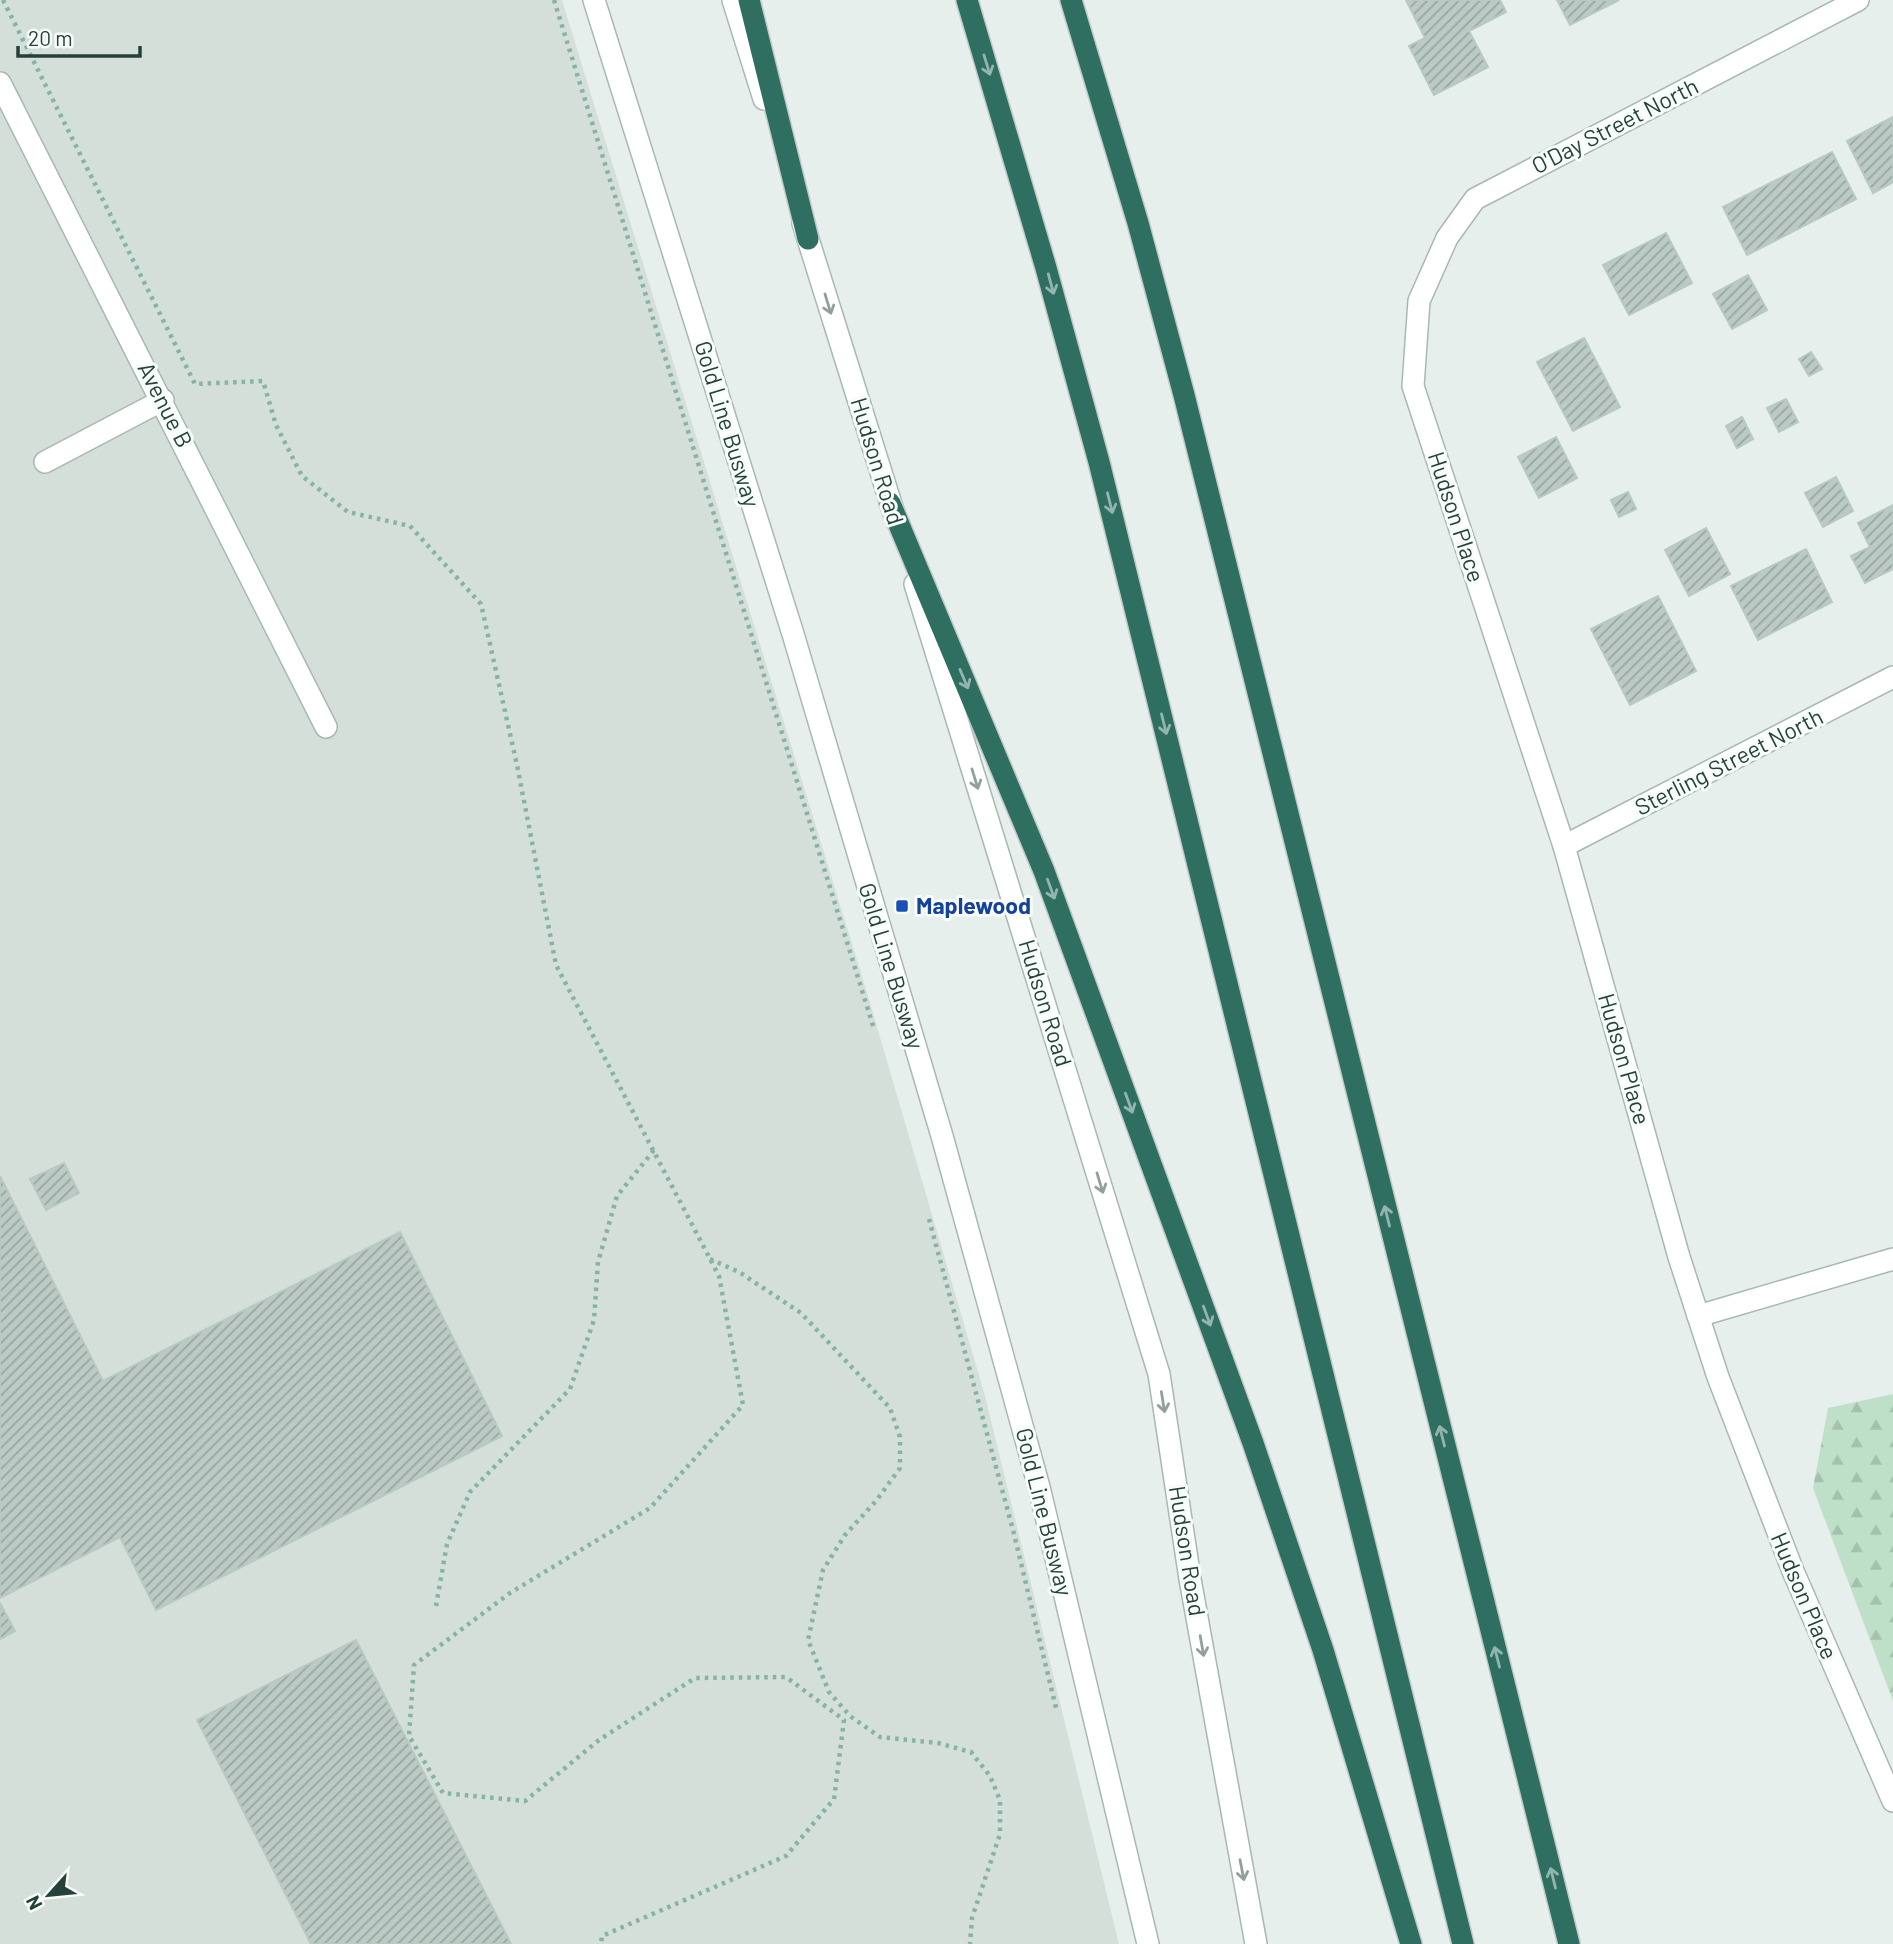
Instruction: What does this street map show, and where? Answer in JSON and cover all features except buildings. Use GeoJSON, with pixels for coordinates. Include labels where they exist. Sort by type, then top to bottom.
{"type":"FeatureCollection","features":[{"type":"Feature","properties":{"kind":"highway"},"geometry":{"type":"LineString","coordinates":[[749,0],[808,239]]}},
{"type":"Feature","properties":{"kind":"highway"},"geometry":{"type":"LineString","coordinates":[[967,0],[1046,268],[1099,462],[1463,1944]]}},
{"type":"Feature","properties":{"kind":"highway"},"geometry":{"type":"LineString","coordinates":[[1071,0],[1138,223],[1184,395],[1569,1944]]}},
{"type":"Feature","properties":{"kind":"highway"},"geometry":{"type":"LineString","coordinates":[[890,503],[1044,871],[1253,1443],[1324,1650],[1411,1944]]}},
{"type":"Feature","properties":{"kind":"street","name":"Gold Line Busway"},"geometry":{"type":"LineString","coordinates":[[594,0],[793,635],[942,1136],[1040,1487],[1148,1944]]}},
{"type":"Feature","properties":{"kind":"street","name":"Hudson Road"},"geometry":{"type":"LineString","coordinates":[[733,0],[1159,1374],[1195,1606],[1256,1944]]}},
{"type":"Feature","properties":{"kind":"street","name":"O'Day Street North"},"geometry":{"type":"LineString","coordinates":[[1419,301],[1447,238],[1475,199],[1858,0]]}},
{"type":"Feature","properties":{"kind":"street","name":"Avenue B"},"geometry":{"type":"LineString","coordinates":[[0,83],[163,400],[326,727]]}},
{"type":"Feature","properties":{"kind":"street","name":"Hudson Place"},"geometry":{"type":"LineString","coordinates":[[1419,301],[1413,386],[1564,846],[1698,1316],[1718,1377],[1793,1571],[1893,1801]]}},
{"type":"Feature","properties":{"kind":"street"},"geometry":{"type":"LineString","coordinates":[[45,462],[163,400]]}},
{"type":"Feature","properties":{"kind":"street","name":"Sterling Street North"},"geometry":{"type":"LineString","coordinates":[[1564,846],[1893,677]]}},
{"type":"Feature","properties":{"kind":"street"},"geometry":{"type":"LineString","coordinates":[[1698,1316],[1893,1259]]}},
{"type":"Feature","properties":{"kind":"path"},"geometry":{"type":"LineString","coordinates":[[4,0],[195,384],[263,381],[276,425],[302,476],[348,512],[410,526],[481,604],[517,765],[556,965],[719,1276],[743,1405],[650,1508],[510,1593],[414,1665],[409,1736],[443,1793],[525,1801],[599,1740],[695,1678],[786,1677],[844,1720],[834,1799],[786,1856],[602,1936],[601,1944]]}},
{"type":"Feature","properties":{"kind":"path"},"geometry":{"type":"LineString","coordinates":[[554,0],[877,1039]]}},
{"type":"Feature","properties":{"kind":"path"},"geometry":{"type":"LineString","coordinates":[[436,1606],[447,1544],[470,1493],[570,1389],[594,1320],[598,1262],[617,1196],[654,1150]]}},
{"type":"Feature","properties":{"kind":"path"},"geometry":{"type":"LineString","coordinates":[[926,1211],[1013,1530],[1058,1717]]}},
{"type":"Feature","properties":{"kind":"path"},"geometry":{"type":"LineString","coordinates":[[710,1259],[739,1272],[801,1312],[890,1408],[900,1437],[900,1468],[876,1502],[845,1535],[823,1570],[808,1640],[829,1692],[850,1716],[880,1737],[937,1743],[971,1752],[990,1776],[1000,1800],[1000,1834],[972,1918],[970,1944]]}},
{"type":"Feature","properties":{"kind":"shaded area"},"geometry":{"type":"Polygon","coordinates":[[[0,0],[562,0],[868,996],[985,1396],[1119,1944],[0,1944],[0,0]]]}},
{"type":"Feature","properties":{"kind":"green space"},"geometry":{"type":"Polygon","coordinates":[[[1893,1394],[1893,1701],[1813,1488],[1828,1408],[1893,1394]]]}},
{"type":"Feature","properties":{"kind":"place","name":"Maplewood"},"geometry":{"type":"Point","coordinates":[902,906]}}]}
